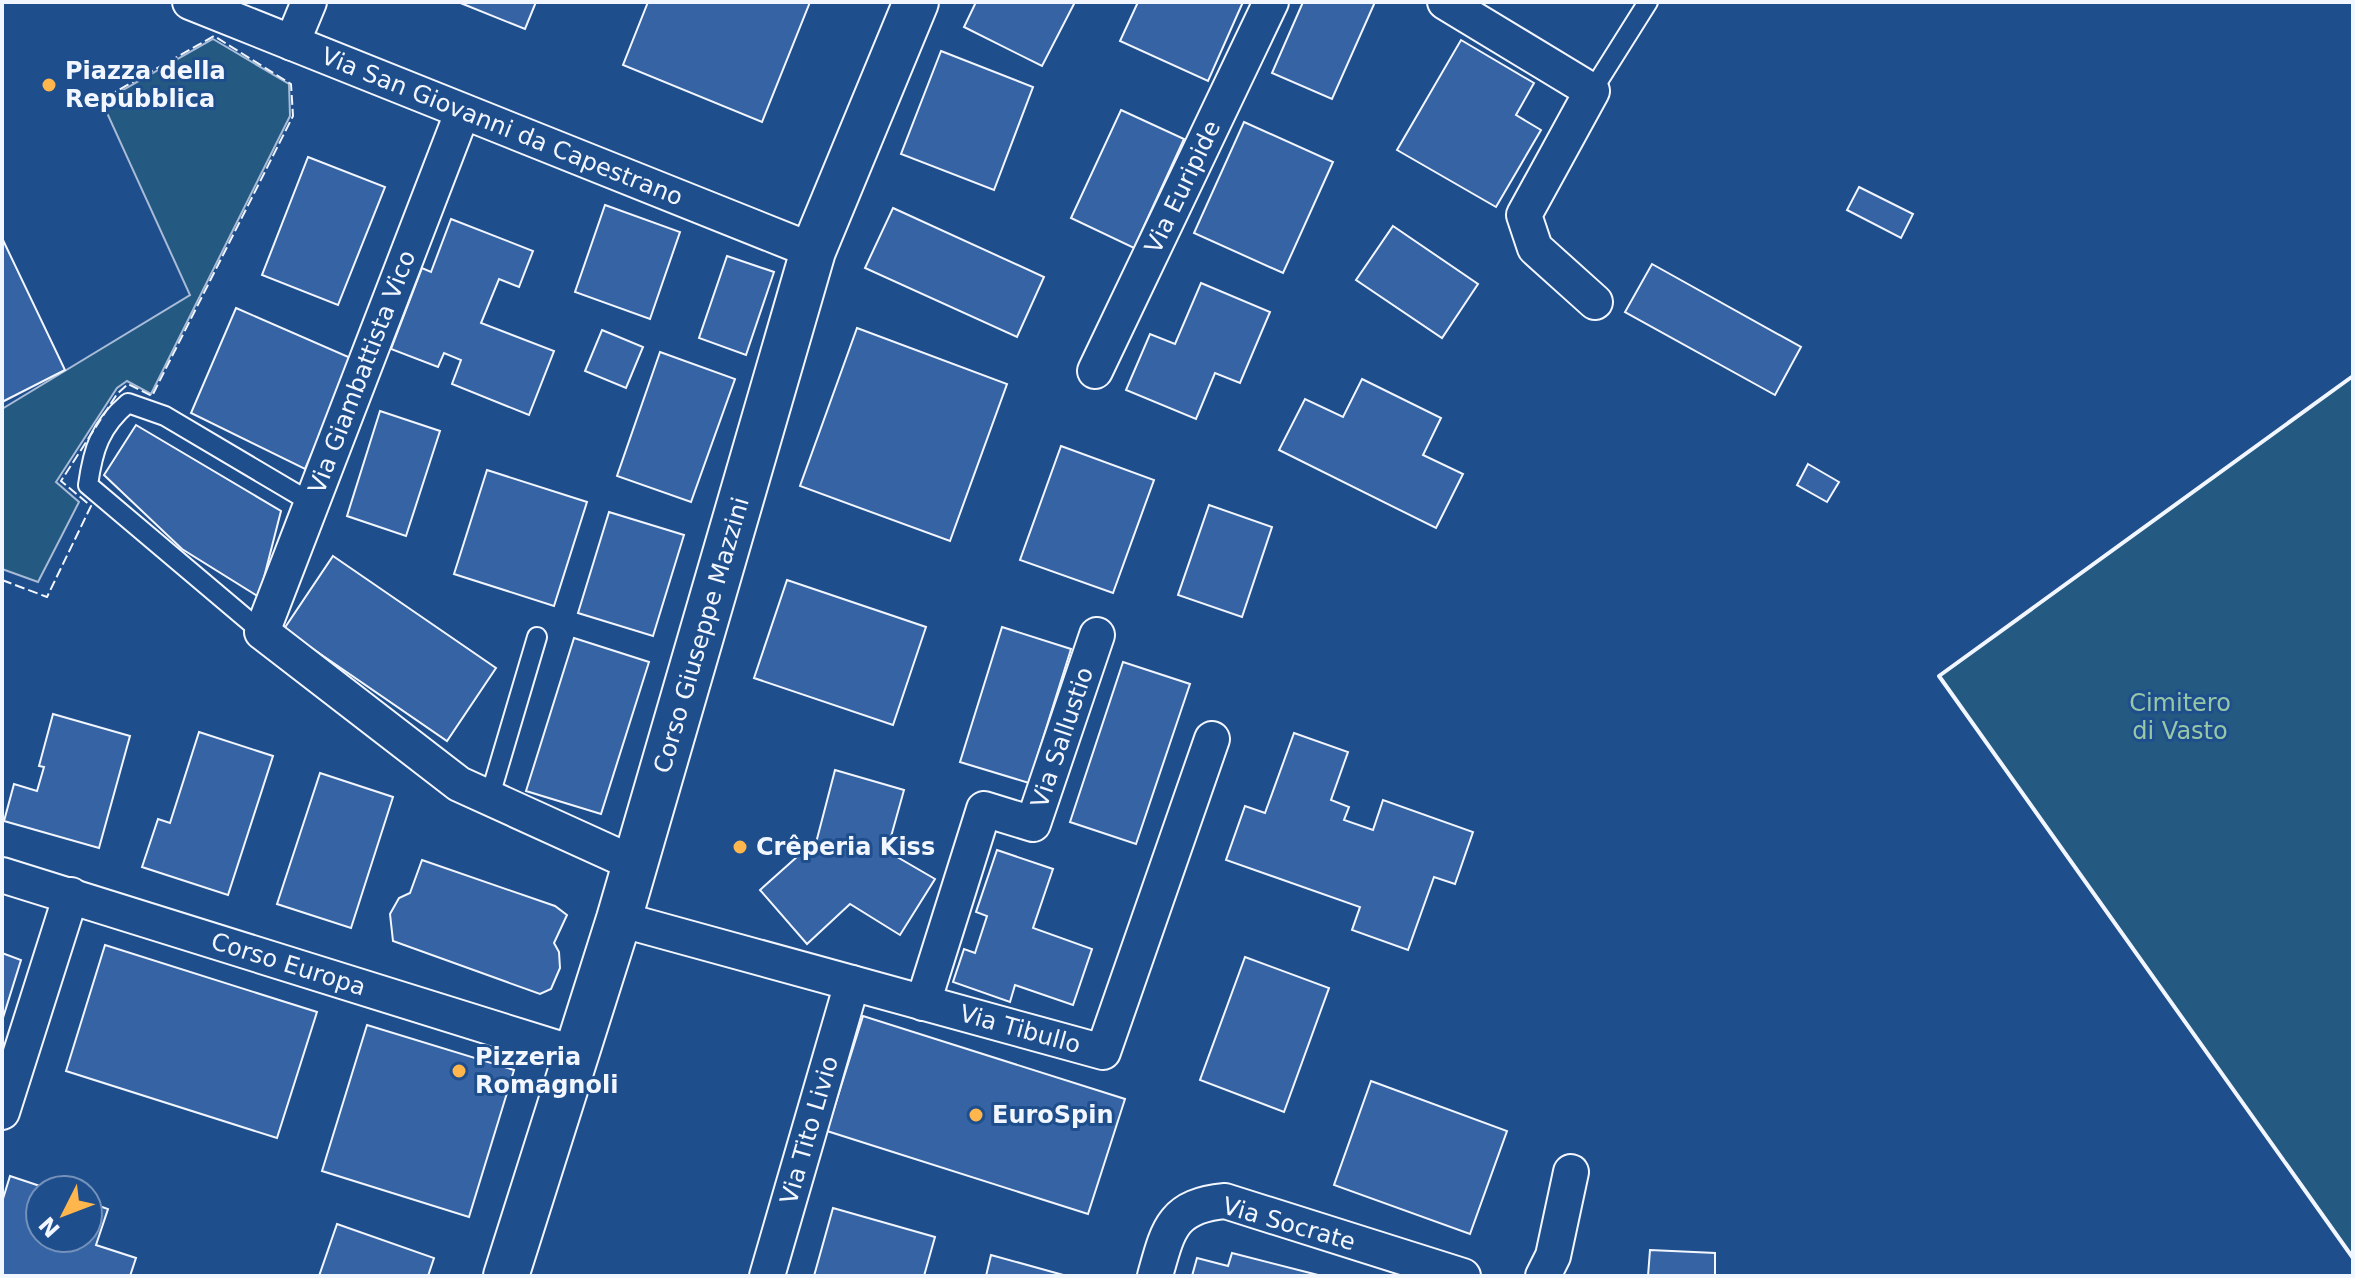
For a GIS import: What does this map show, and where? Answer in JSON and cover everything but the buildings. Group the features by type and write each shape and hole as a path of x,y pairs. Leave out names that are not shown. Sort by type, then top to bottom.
{"main road":[{"name":"Corso Giuseppe Mazzini","path":"506,1276 619,919 813,251 916,2"}],"street":[{"name":"Via San Giovanni da Capestrano","path":"190,2 813,251"},
{"path":"292,43 309,2"},
{"name":"Via Euripide","path":"1095,371 1271,2"},
{"path":"1445,2 1592,91 1524,215 1535,248 1595,302"},
{"name":"Via Giambattista Vico","path":"262,632 462,113"},
{"path":"262,632 459,784 635,864"},
{"name":"Via Sallustio","path":"923,1003 984,809 1033,824 1097,635"},
{"name":"Via Tibullo","path":"619,919 1103,1052 1212,739"},
{"name":"Corso Europa","path":"2,875 576,1054"},
{"path":"2,1112 71,895"},
{"name":"Via Tito Livio","path":"767,1276 852,983"},
{"path":"1543,1276 1553,1256 1571,1172"},
{"name":"Via Socrate","path":"1155,1276 1166,1236 1187,1209 1225,1201 1463,1276"}],"lane":[{"path":"1592,91 1648,2"},
{"path":"262,632 88,485 92,458 109,420 128,403 165,416 312,503"},
{"path":"489,799 537,637"}],"green space":[{"path":"213,39 289,84 290,116 151,394 127,381 117,388 56,482 79,502 38,582 2,569 2,409 190,295 102,102"},
{"name":"Cimitero di Vasto","path":"2353,376 2353,1258 1939,676"}],"fence":[{"path":"2,580 47,597 91,506 61,481 117,394 128,384 152,396 293,116 291,84 214,36 101,100"}],"wall":[{"path":"2353,376 1939,676 2353,1258"}],"place":[{"name":"Piazza della Repubblica","path":"49,85"},
{"name":"Crêperia Kiss","path":"740,847"},
{"name":"Pizzeria Romagnoli","path":"459,1071"},
{"name":"EuroSpin","path":"976,1115"}]}
